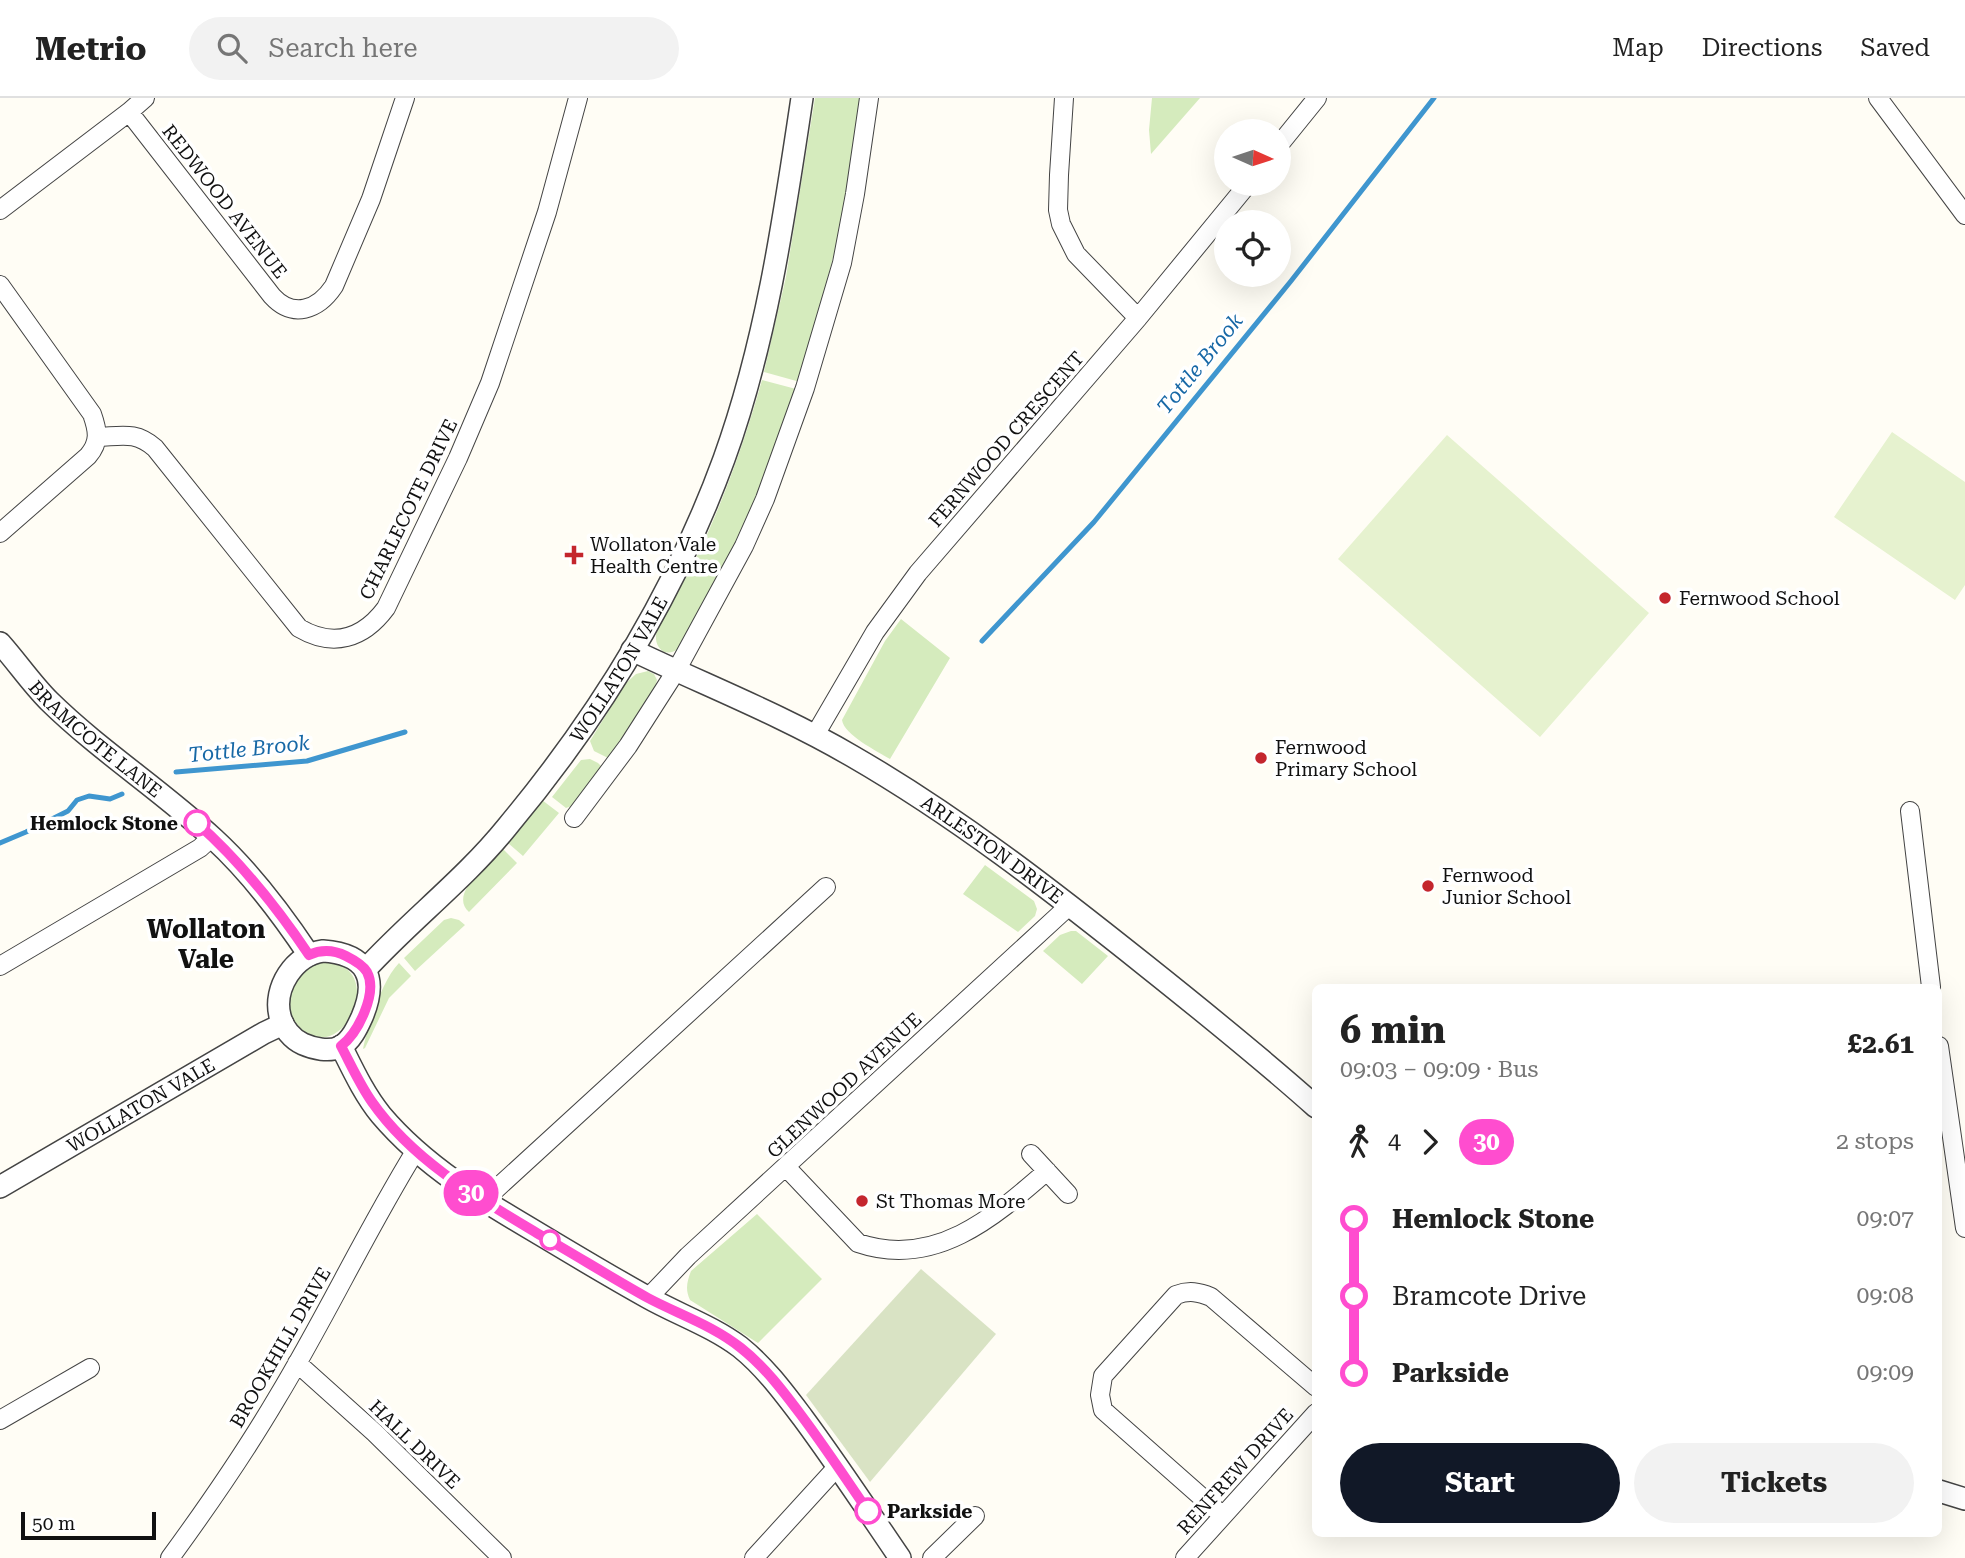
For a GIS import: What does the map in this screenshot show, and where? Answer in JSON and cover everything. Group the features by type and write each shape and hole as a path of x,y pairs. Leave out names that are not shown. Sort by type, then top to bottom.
{"street":[{"path":"0,210 145,98"},
{"name":"REDWOOD AVENUE","path":"130,112 272,296 280,304 291,308 308,309 328,296 334,286 371,199 405,98"},
{"name":"CHARLECOTE DRIVE","path":"98,437 137,436 155,448 299,628 321,638 335,639 344,638 368,627 386,608 474,423 490,383 547,212 578,98"},
{"name":"WOLLATON VALE","path":"366,970 507,828 586,724 663,594 699,521 724,459 751,373 783,220 802,98"},
{"path":"574,818 628,746 676,671 744,546 765,499 806,388 842,263 869,98"},
{"path":"1064,98 1058,209 1061,224 1076,254 1138,318"},
{"path":"1292,129 1317,98"},
{"path":"1878,98 1965,215"},
{"name":"FERNWOOD CRESCENT","path":"815,735 875,632 918,573 1138,318 1238,196"},
{"path":"0,285 92,414 98,437 88,456 0,533"},
{"name":"ARLESTON DRIVE","path":"632,650 815,735 880,772 935,808 1070,905 1210,1016 1312,1104"},
{"name":"BRAMCOTE LANE","path":"4,655 83,732 212,837 260,887 309,955"},
{"path":"1910,811 1931,984"},
{"path":"0,967 200,848 212,837"},
{"path":"483,1201 826,887"},
{"name":"GLENWOOD AVENUE","path":"648,1298 688,1256 1070,905"},
{"path":"333,951 356,961 366,970 370,981 365,1011 354,1033 341,1046 328,1050 310,1047 295,1040 283,1024 279,1010 283,986 292,968 309,955 333,951"},
{"name":"WOLLATON VALE","path":"0,1186 283,1024"},
{"path":"341,1046 371,1101 388,1122 416,1150 452,1179 483,1201 648,1298 716,1332 750,1356 779,1387 838,1466 900,1558"},
{"path":"1942,1067 1965,1228"},
{"name":"BROOKHILL DRIVE","path":"170,1558 220,1489 297,1363 416,1150"},
{"path":"1031,1154 1068,1194"},
{"path":"786,1167 858,1243 874,1249 890,1250 923,1249 950,1241 1012,1202 1047,1171"},
{"path":"1223,1516 1103,1410 1100,1395 1103,1377 1176,1295 1193,1292 1211,1297 1312,1384"},
{"name":"HALL DRIVE","path":"297,1363 375,1433 502,1558"},
{"path":"3,1412 90,1368"},
{"name":"RENFREW DRIVE","path":"1185,1558 1312,1417"},
{"path":"754,1558 838,1466"},
{"path":"1942,1492 1965,1499"},
{"path":"932,1558 975,1516"}],"green space":[{"path":"815,98 861,98 839,235 800,382 764,372 786,277"},
{"path":"1152,98 1200,98 1151,154 1149,130"},
{"path":"762,380 796,389 771,461 743,530 685,640 676,650 664,652 656,642 657,628 710,528 735,465"},
{"path":"1892,432 1965,482 1965,585 1955,600 1834,517"},
{"path":"1447,435 1649,613 1540,737 1338,559"},
{"path":"901,619 950,658 890,759 855,737 842,720 885,641"},
{"path":"648,671 654,674 657,680 654,691 608,758 594,751 590,741 625,684 636,674"},
{"path":"590,759 602,767 572,806 566,808 552,797 581,760"},
{"path":"542,800 559,813 523,856 507,842"},
{"path":"503,849 517,863 469,912 463,897 467,888"},
{"path":"985,865 1034,901 1037,909 1035,916 1018,932 963,894"},
{"path":"451,918 465,925 415,971 404,958 444,920"},
{"path":"1076,931 1108,956 1082,984 1043,951 1060,935"},
{"path":"322,962 342,966 354,978 357,993 354,1010 345,1025 332,1035 317,1037 300,1029 295,1023 291,1016 290,1000 294,985 303,972"},
{"path":"399,963 411,976 389,998 363,1049 381,991"},
{"path":"757,1214 822,1279 758,1343 690,1300 687,1289 691,1271"},
{"path":"921,1269 996,1334 870,1482 806,1395"}],"waterway":[{"name":"Tottle Brook","path":"982,641 1094,522 1291,281 1434,98"},
{"name":"Tottle Brook","path":"176,772 307,761 405,732"},
{"name":"Tottle Brook","path":"0,843 68,811 77,800 89,796 110,799 122,794"}],"bus line":[{"name":"30","path":"197,823 260,887 309,955 323,951 341,953 366,970 370,981 365,1011 354,1033 341,1046 371,1101 408,1144 483,1201 648,1298 716,1332 739,1347 760,1365 779,1387 824,1446 868,1511"}],"place":[{"name":"Wollaton Vale Health Centre","path":"574,555"},
{"name":"Fernwood School","path":"1665,598"},
{"name":"Fernwood Primary School","path":"1261,758"},
{"name":"Hemlock Stone","path":"197,823"},
{"name":"Fernwood Junior School","path":"1428,886"},
{"name":"St Thomas More","path":"862,1201"},
{"name":"Parkside","path":"868,1511"}],"district":[{"name":"Wollaton Vale","path":"206,944"}]}
